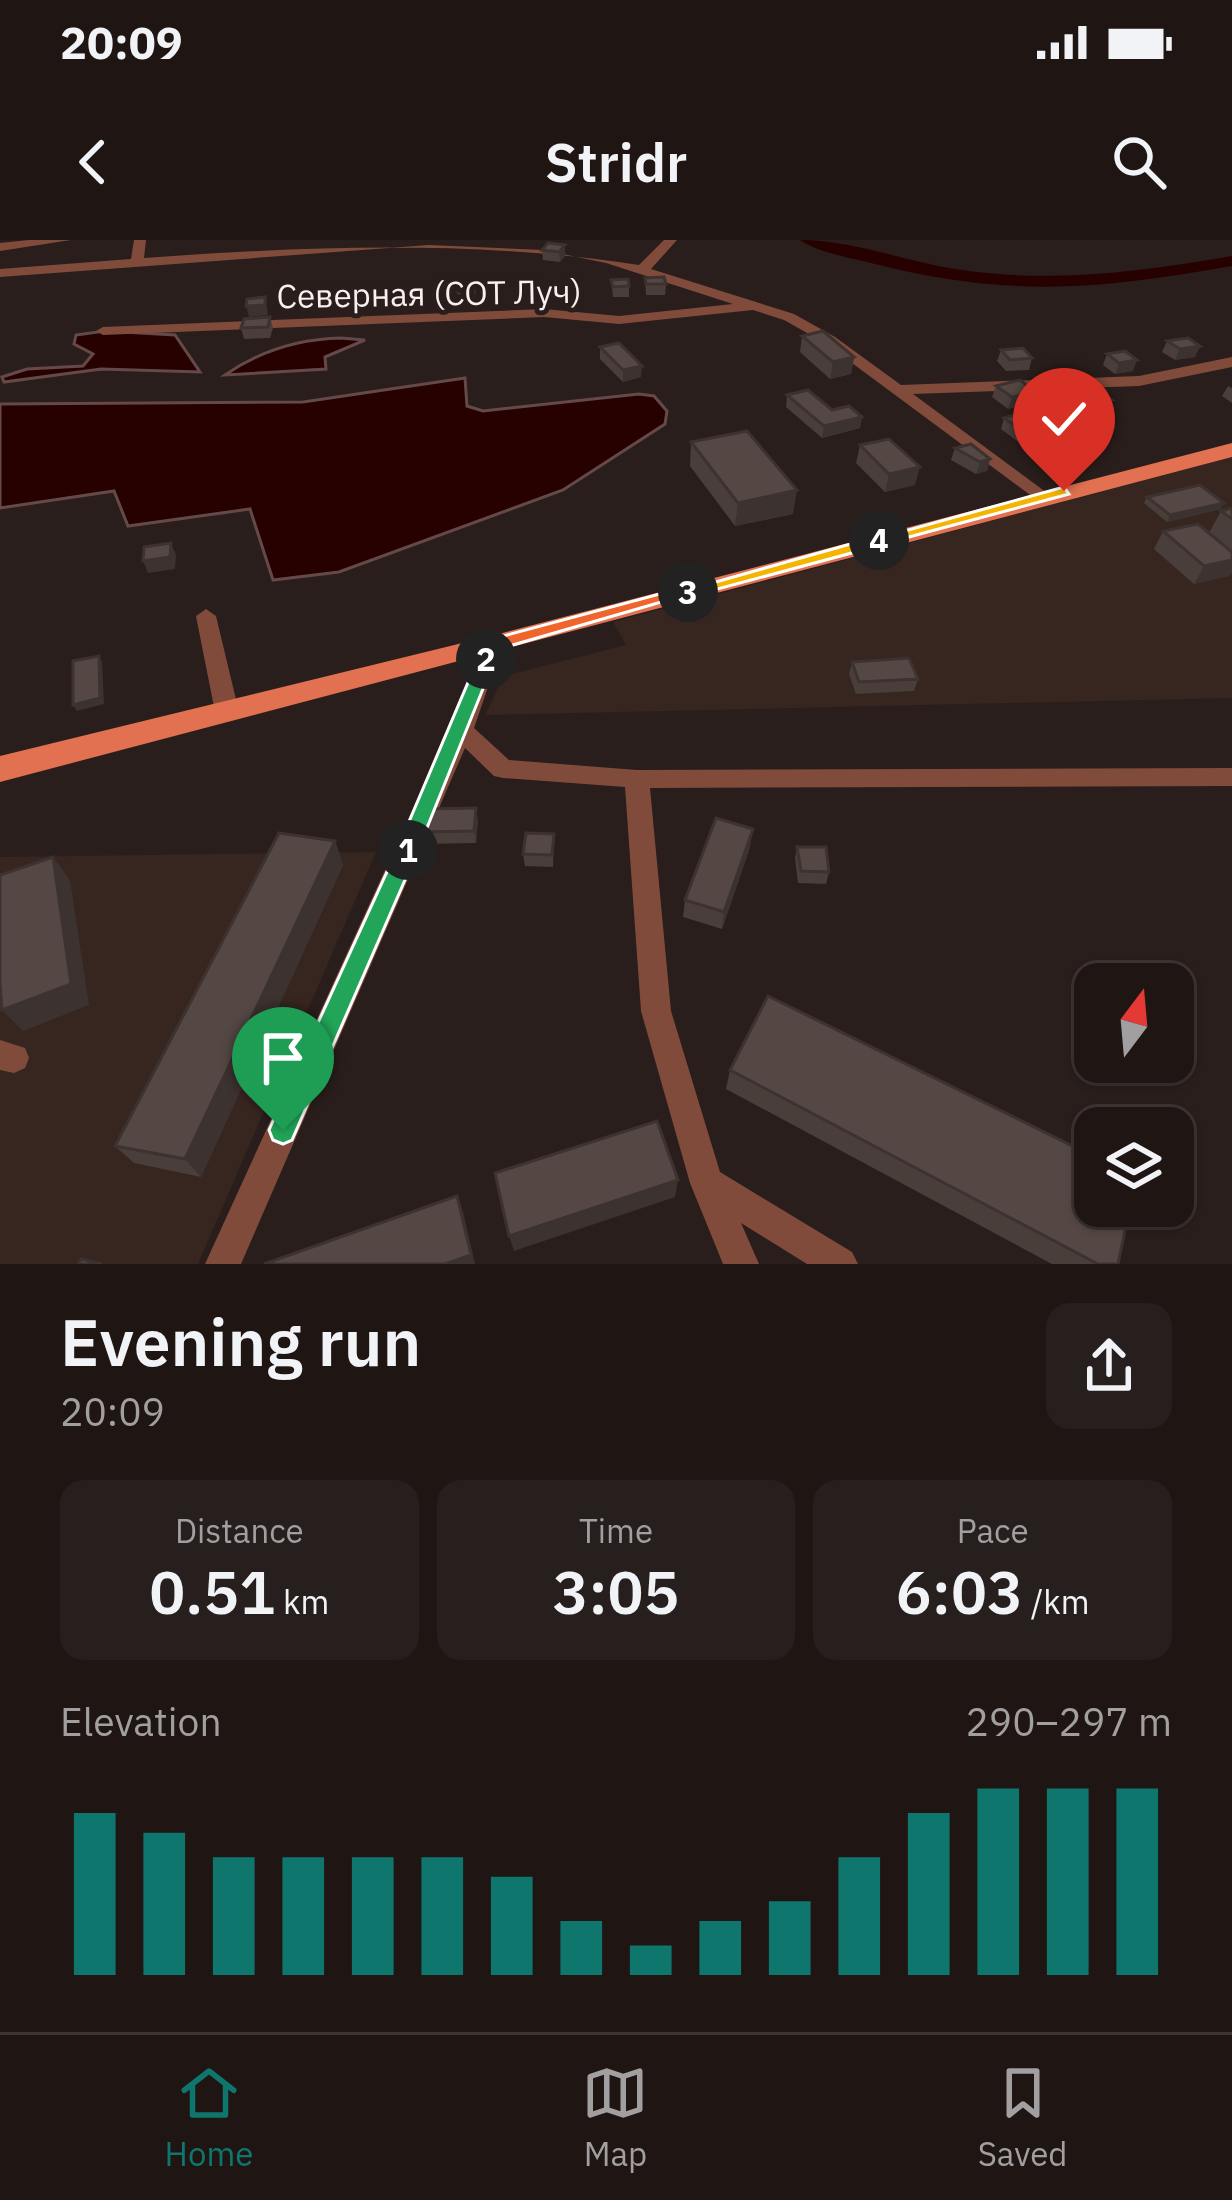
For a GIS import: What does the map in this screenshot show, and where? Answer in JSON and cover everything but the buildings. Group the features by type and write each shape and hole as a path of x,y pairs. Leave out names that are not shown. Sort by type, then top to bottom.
{"main road":[{"path":"0,769 491,646 1232,450"}],"street":[{"path":"0,247 64,240"},
{"path":"137,265 140,240"},
{"path":"643,269 671,240"},
{"path":"0,273 429,242 543,246 643,269 663,281 757,305 830,340 1041,497"},
{"name":"Северная (СОТ Луч)","path":"103,331 544,313 619,320 757,305"},
{"path":"898,390 1139,381 1232,362"},
{"path":"206,616 227,712"},
{"path":"224,1264 461,730 491,646"},
{"path":"461,730 503,770 637,779 1232,778"},
{"path":"637,779 656,1011 707,1183 741,1264"},
{"path":"707,1183 839,1264"}],"shaded area":[{"path":"105,331 175,335 200,372 101,369 4,382 2,377 27,369 83,366 93,354 74,344 76,335"},
{"path":"341,338 365,340 325,357 326,369 225,375 280,348"},
{"path":"465,378 467,406 483,411 639,394 654,396 667,411 665,424 563,490 339,572 273,580 250,509 128,526 114,491 0,508 0,404 303,402"},
{"path":"1232,457 1232,698 485,715 504,676 626,645 613,622"},
{"path":"376,852 198,1264 0,1264 0,857"}],"waterway":[{"path":"809,240 916,268 1030,283 1103,282 1232,261"}],"route":[{"path":"283,1130 461,730 491,646 1064,491"}]}
